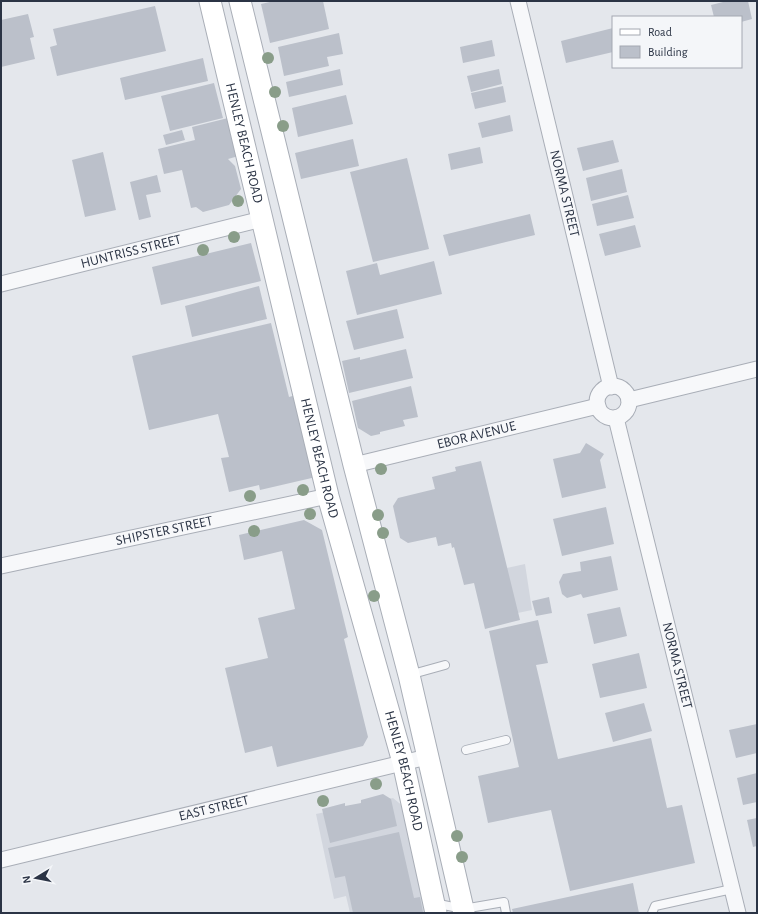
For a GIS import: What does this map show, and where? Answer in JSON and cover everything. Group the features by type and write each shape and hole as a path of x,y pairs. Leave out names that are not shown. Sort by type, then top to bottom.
{"main road":[{"name":"HENLEY BEACH ROAD","path":"210,1 328,496 403,762 435,908"},
{"name":"HENLEY BEACH ROAD","path":"240,1 354,466 409,675 463,911"}],"street":[{"name":"NORMA STREET","path":"518,1 611,387"},
{"name":"HUNTRISS STREET","path":"1,284 262,219"},
{"path":"629,400 757,368"},
{"path":"611,387 623,390 629,400 626,412 616,418 604,415 598,406 600,394 611,387"},
{"name":"EBOR AVENUE","path":"354,466 598,406"},
{"name":"NORMA STREET","path":"616,418 738,913"},
{"name":"SHIPSTER STREET","path":"1,566 328,496"},
{"name":"EAST STREET","path":"1,860 427,757"}],"lane":[{"path":"409,675 445,665"},
{"path":"466,750 506,740"},
{"path":"652,913 655,906 732,889"},
{"path":"435,908 463,911 504,902 506,913"}],"shaded area":[{"path":"525,564 532,610 499,617 489,572"},
{"path":"393,798 404,807 426,913 350,913 346,896 334,899 316,814"}],"building":[{"path":"274,1 323,1 329,29 270,43 261,4"},
{"path":"727,1 748,1 752,19 742,22 742,16 714,16 711,5"},
{"path":"155,6 166,51 57,76 50,47 57,45 53,29"},
{"path":"28,14 34,37 30,38 35,59 1,67 1,20"},
{"path":"612,28 612,52 566,63 561,41"},
{"path":"339,33 343,54 327,57 329,66 284,76 278,47"},
{"path":"492,40 495,56 463,63 460,47"},
{"path":"203,58 208,81 125,100 120,78"},
{"path":"340,69 343,85 289,97 286,82"},
{"path":"499,69 502,84 471,92 467,76"},
{"path":"214,83 223,118 170,131 161,96"},
{"path":"503,86 506,102 475,109 471,93"},
{"path":"346,95 353,124 298,137 292,108"},
{"path":"510,115 513,131 482,138 478,123"},
{"path":"232,117 242,155 228,159 235,166 241,189 229,205 203,212 196,207 191,208 182,170 164,174 158,149 195,140 192,127"},
{"path":"182,130 185,140 166,145 163,135"},
{"path":"353,139 359,166 301,179 295,153"},
{"path":"613,140 619,162 583,171 577,148"},
{"path":"480,147 483,163 451,170 448,154"},
{"path":"103,152 116,210 85,217 72,160"},
{"path":"407,158 429,249 373,262 350,172"},
{"path":"622,169 627,192 591,201 586,178"},
{"path":"157,175 161,192 146,195 151,217 139,220 130,182"},
{"path":"628,195 634,218 597,226 592,204"},
{"path":"530,214 535,235 449,256 443,235"},
{"path":"635,225 641,247 605,256 599,234"},
{"path":"251,243 261,281 161,305 152,267"},
{"path":"434,261 442,294 357,315 346,271 377,263 380,275"},
{"path":"259,286 267,319 192,337 185,306"},
{"path":"397,309 404,338 354,350 346,321"},
{"path":"271,323 289,397 296,395 316,477 260,490 259,485 229,492 221,458 229,457 218,414 149,430 132,356"},
{"path":"406,349 413,378 349,393 342,361 360,357 360,360"},
{"path":"411,386 418,417 403,420 405,426 380,432 380,434 371,436 358,428 352,401"},
{"path":"586,443 604,454 600,460 606,488 562,498 553,459 580,453"},
{"path":"481,461 520,620 485,629 474,583 464,585 454,547 452,548 451,543 438,546 436,537 408,543 400,538 393,506 398,498 435,489 432,477 456,471 455,467"},
{"path":"606,507 614,544 562,556 553,519"},
{"path":"304,520 322,530 348,637 344,639 368,737 363,746 277,767 272,746 245,753 225,668 268,658 258,618 295,609 282,551 244,560 239,535"},
{"path":"611,556 618,590 583,598 581,594 567,598 562,594 559,582 563,574 581,571 580,562"},
{"path":"549,597 552,613 536,616 532,601"},
{"path":"620,607 627,636 594,644 587,614"},
{"path":"538,620 548,663 536,665 558,759 651,738 667,808 682,805 695,863 570,891 551,810 488,823 478,776 519,767 489,631"},
{"path":"639,653 647,688 600,698 592,664"},
{"path":"644,703 652,731 613,742 605,713"},
{"path":"757,724 757,753 736,758 729,730"},
{"path":"757,773 757,802 743,805 737,778"},
{"path":"383,794 391,799 397,826 330,843 322,809 345,803 345,806 361,803 361,800"},
{"path":"757,818 757,846 753,847 747,820"},
{"path":"399,832 414,898 420,897 423,912 353,913 345,876 335,878 328,848"},
{"path":"633,883 639,913 513,913 512,909"}]}
